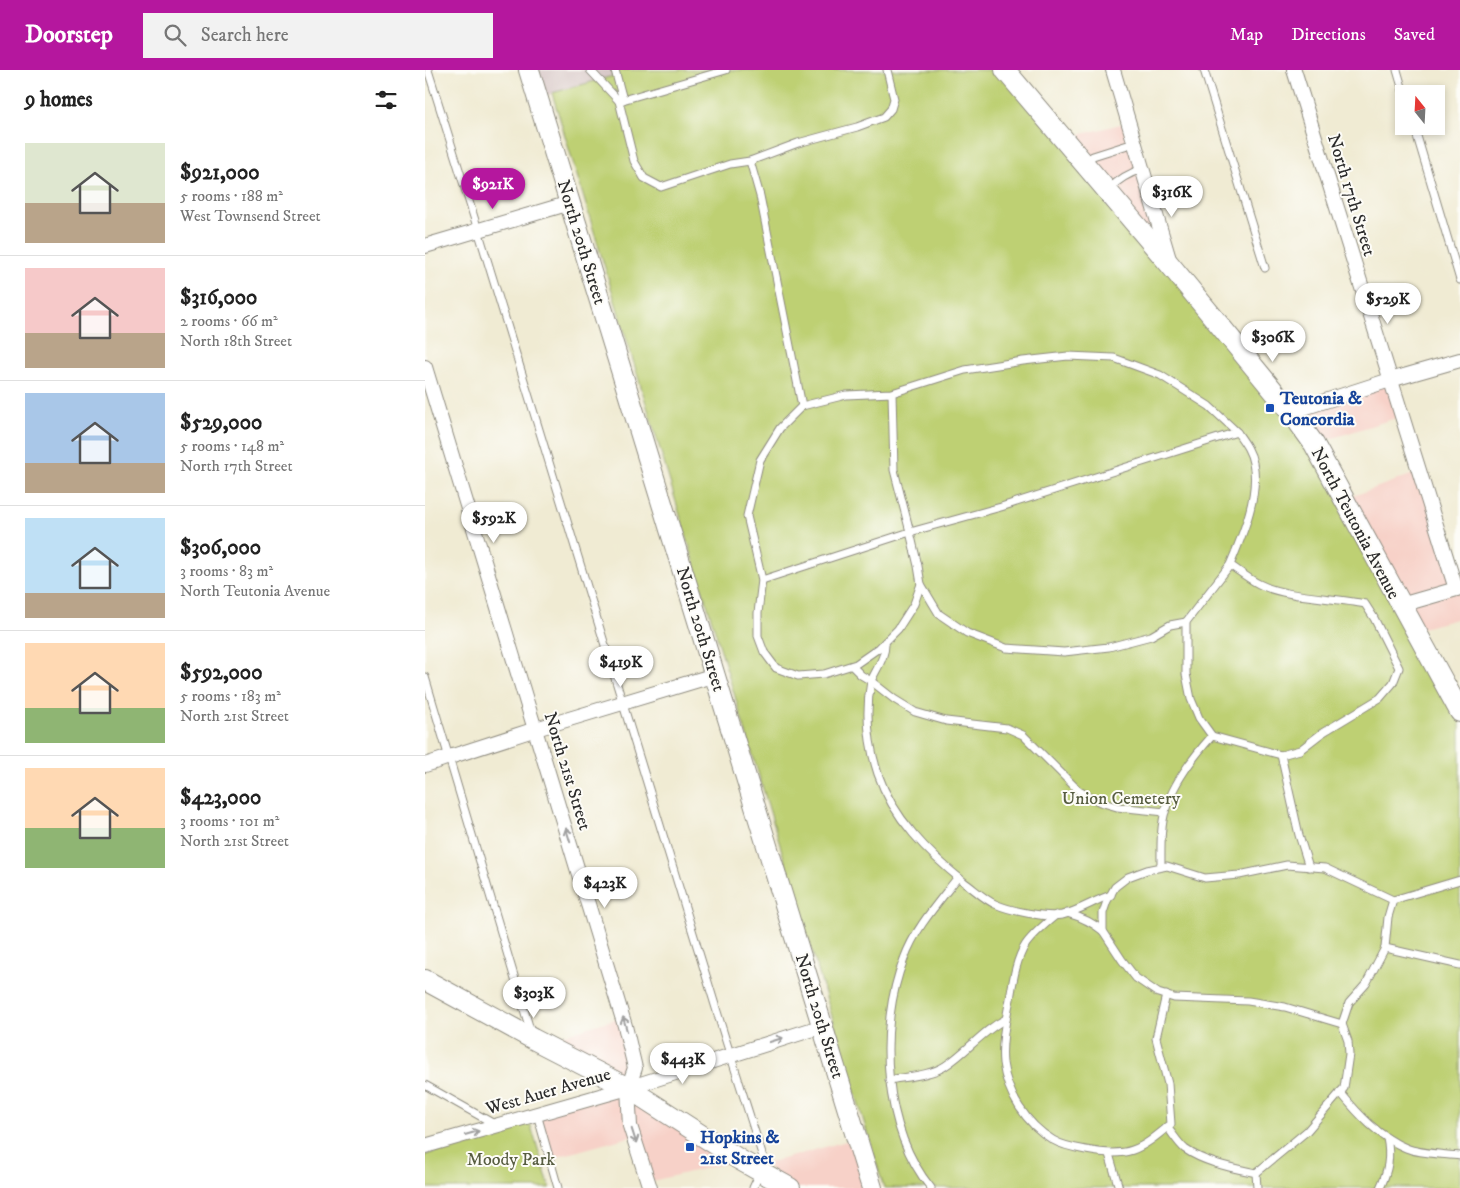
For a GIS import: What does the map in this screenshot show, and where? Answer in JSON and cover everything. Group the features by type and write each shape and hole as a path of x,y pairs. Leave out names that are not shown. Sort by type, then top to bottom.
{"main road":[{"name":"North 20th Street","path":"529,70 872,1188"},
{"name":"North Teutonia Avenue","path":"1005,70 1171,266 1291,412 1314,444 1460,712"},
{"path":"425,980 628,1088 761,1179 790,1188"}],"street":[{"path":"1113,70 1171,266"},
{"name":"North 17th Street","path":"1294,70 1390,380 1458,588"},
{"path":"425,246 570,203"},
{"path":"1291,412 1460,360"},
{"name":"North 21st Street","path":"425,367 536,729 633,1056 635,1068 628,1088 631,1126 650,1188"},
{"path":"1401,605 1458,588"},
{"path":"425,765 621,702 715,675"},
{"name":"West Auer Avenue","path":"425,1146 628,1088 823,1026"}],"lane":[{"path":"428,70 730,1054 761,1179"},
{"path":"590,70 621,101"},
{"path":"615,70 634,161 644,178 661,187 730,164 750,161 798,143 857,127 884,117 891,109 894,99 887,70"},
{"path":"621,101 726,70"},
{"path":"1204,70 1265,268"},
{"path":"1397,70 1401,85"},
{"path":"1417,135 1460,280"},
{"path":"1085,163 1093,156 1134,143"},
{"path":"750,161 759,196 802,406"},
{"path":"1108,190 1130,173 1143,174"},
{"path":"921,584 914,604 898,628 885,642 852,666 824,674 798,676 776,668 764,652 758,636 758,613 762,580 747,516 751,491 760,460 780,428 802,406 846,395 892,393 965,370 1068,356 1114,358 1160,374 1209,406 1237,432 1248,447 1254,464 1254,485 1251,507 1241,539 1230,565 1186,622 1186,674 1191,699 1199,718 1212,736 1281,755 1299,750 1322,733 1380,698 1393,684 1399,668 1375,618 1365,604 1281,591 1259,584 1230,565"},
{"path":"892,393 894,470 919,566 921,584 939,614 967,633 1006,648 1064,652 1109,647 1151,636 1170,625 1186,622"},
{"path":"762,580 909,532 1001,507 1237,432"},
{"path":"885,642 886,649 871,681 867,702 869,738 878,775 895,809 907,827 947,868 995,904 1041,915 1056,915 1067,913 1111,894"},
{"path":"852,666 893,699 915,712 946,721 1007,728 1023,735 1079,791 1100,802 1117,807 1165,812"},
{"path":"425,677 533,1039"},
{"path":"1161,867 1162,830 1165,812 1178,783 1197,752 1212,736"},
{"path":"1281,755 1290,799 1309,867"},
{"path":"1103,931 1103,913 1115,886 1128,877 1147,870 1167,866 1205,878 1239,875 1287,865 1325,868 1393,900 1460,880"},
{"path":"931,1188 916,1165 897,1118 889,1080 887,1044 896,984 904,958 919,928 958,876"},
{"path":"1256,1173 1307,1131 1344,1088 1349,1054 1348,1041 1342,1024 1349,1003 1366,984 1385,948 1388,917 1393,900"},
{"path":"1067,913 1094,923 1103,931 1121,960 1136,978 1158,993 1166,996 1198,1000 1248,1001 1275,1005 1342,1024"},
{"path":"1056,915 1040,928 1025,945 1017,964 1006,1019 1003,1062 1007,1084 1021,1110 1039,1130 1054,1141 1071,1148 1109,1154 1135,1150 1171,1124 1168,1084 1156,1038 1166,996"},
{"path":"1385,948 1460,965"},
{"path":"889,1080 943,1068 995,1024 1006,1019"},
{"path":"425,1084 496,1126"},
{"path":"1340,1092 1357,1113 1387,1138 1407,1149 1460,1156"},
{"path":"537,1114 558,1188"},
{"path":"1167,1127 1184,1148 1203,1158 1227,1167 1256,1173"},
{"path":"1380,1188 1389,1164 1390,1151 1387,1138"},
{"path":"1109,1154 1119,1188"},
{"path":"1256,1173 1257,1188"}],"shaded area":[{"path":"529,70 612,70 614,76 537,98"},
{"path":"1128,122 1171,266 1064,139"},
{"path":"1390,380 1402,416 1314,444 1291,412"},
{"path":"1419,472 1460,588 1460,618 1415,630 1345,499"},
{"path":"622,1017 633,1056 628,1088 740,1160 648,1182 633,1136 549,1159 537,1114 627,1088 539,1042"},
{"path":"857,1138 872,1188 790,1188 765,1164"}],"green space":[{"name":"Union Cemetery","path":"612,70 1005,70 1291,412 1460,712 1460,1188 884,1188 552,93 613,76"},
{"name":"Moody Park","path":"530,1123 550,1188 425,1188 425,1155"}],"place":[{"name":"Teutonia & Concordia","path":"1270,408"},
{"name":"Hopkins & 21st Street","path":"690,1147"}]}
